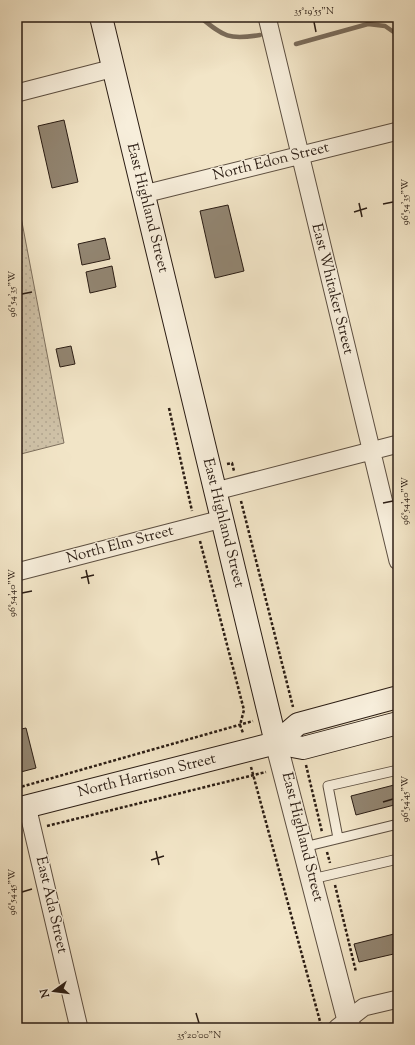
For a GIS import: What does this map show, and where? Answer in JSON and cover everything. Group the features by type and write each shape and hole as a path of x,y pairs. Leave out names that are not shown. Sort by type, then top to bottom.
{"main road":[{"name":"East Highland Street","path":"101,17 276,743"},
{"name":"North Harrison Street","path":"276,743 298,724 398,697"},
{"name":"North Harrison Street","path":"22,807 276,743 302,748 398,723"}],"street":[{"name":"East Whitaker Street","path":"267,17 398,561"},
{"path":"17,92 114,68"},
{"name":"North Edon Street","path":"144,194 398,131"},
{"path":"216,491 398,444"},
{"name":"North Elm Street","path":"17,572 222,519"},
{"name":"East Highland Street","path":"276,743 284,767 312,879 345,1025"},
{"name":"East Ada Street","path":"22,807 34,829 79,1028"},
{"path":"345,1025 364,1007 398,999"}],"lane":[{"path":"338,838 328,786 398,770"},
{"path":"304,847 398,824"},
{"path":"312,879 398,858"}],"path":[{"name":"East Highland Street","path":"169,408 195,525 244,710 240,725 322,1028"},
{"path":"17,788 294,710"},
{"path":"34,829 284,767"}],"shaded area":[{"path":"17,196 64,443 17,455"}],"building":[{"path":"64,120 78,182 52,188 38,126"},
{"path":"228,205 244,271 215,278 200,211"},
{"path":"105,238 110,259 82,265 78,244"},
{"path":"112,266 116,287 90,293 86,272"},
{"path":"71,346 75,364 60,367 56,349"},
{"path":"26,728 36,768 17,773 17,730"},
{"path":"398,784 398,804 356,815 351,796"},
{"path":"394,934 398,953 359,962 354,944"}],"waterway":[{"path":"200,17 215,29 227,35 234,37 260,35"},
{"path":"296,44 368,24 385,26 398,35"}]}
